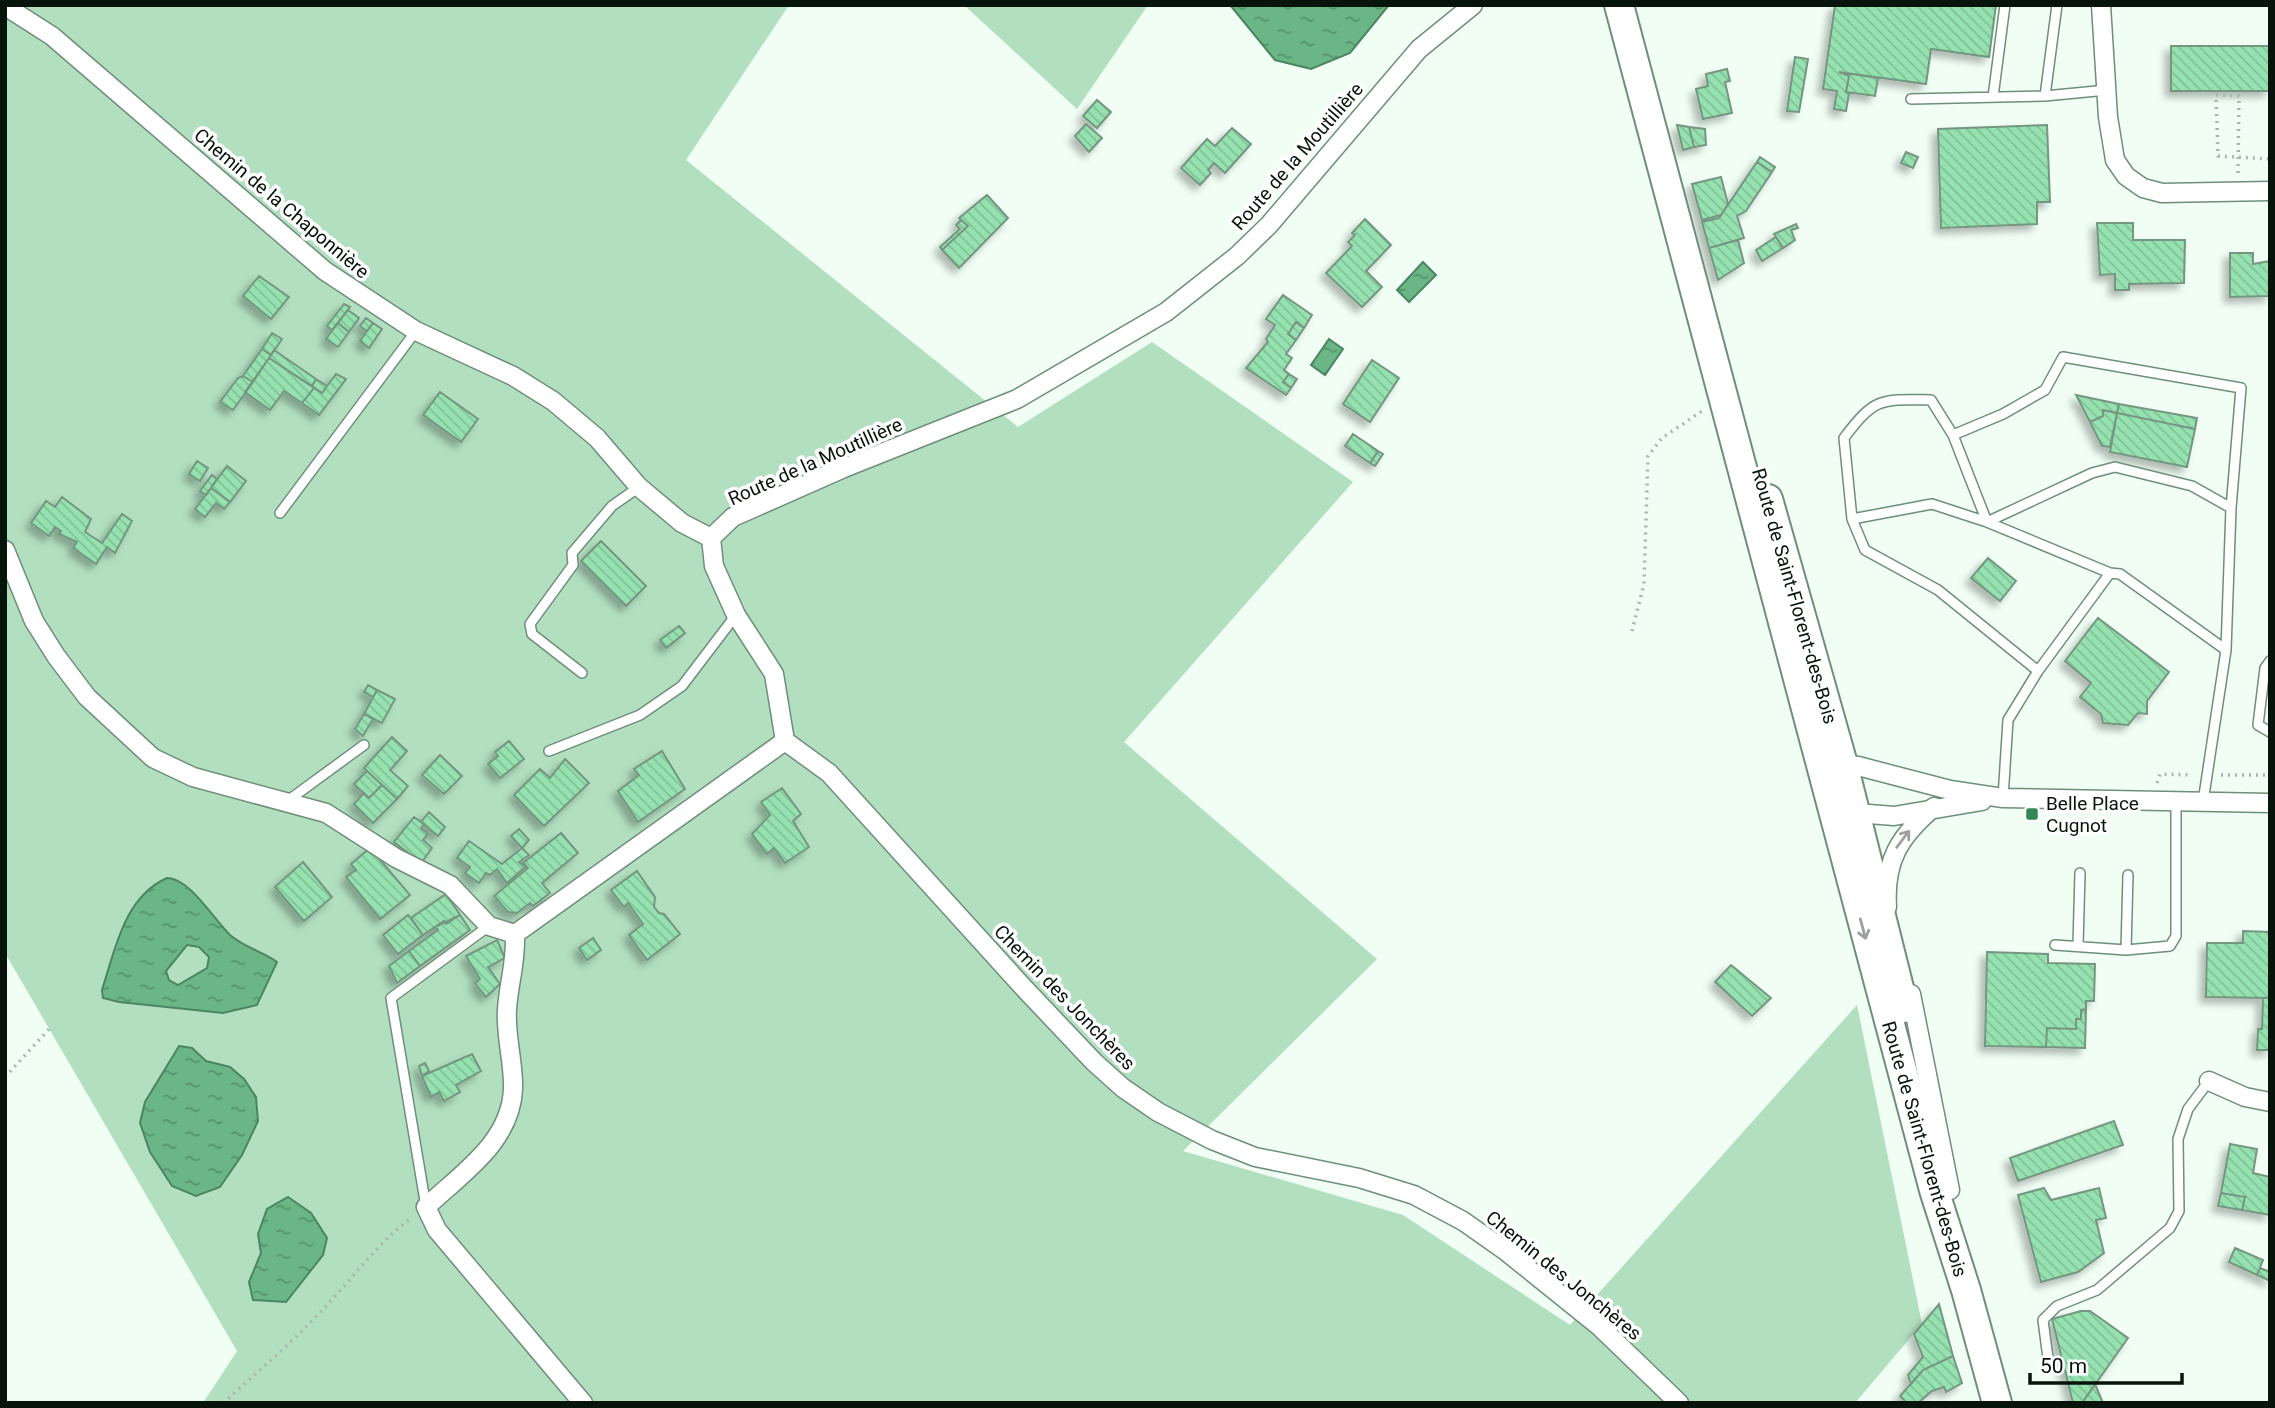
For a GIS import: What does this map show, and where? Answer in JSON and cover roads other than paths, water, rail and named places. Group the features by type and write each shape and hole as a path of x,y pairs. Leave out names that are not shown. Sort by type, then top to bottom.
{"main road":[{"name":"Route de Saint-Florent-des-Bois","path":"1619,5 1934,1190 1966,1290"},
{"name":"Route de Saint-Florent-des-Bois","path":"1688,257 1740,408 1840,777 1856,813 1950,1190 1966,1290"},
{"path":"1966,1290 1997,1403"}],"street":[{"name":"Route de la Moutillière","path":"711,538 733,517 844,468 1017,399 1166,312 1237,256 1269,225 1419,49 1473,5"},
{"path":"2101,5 2106,90 2115,160 2126,176 2143,188 2162,193 2270,191"},
{"name":"Chemin de la Chaponnière","path":"5,6 52,36 326,271 416,331 513,376 553,401 597,438 639,486 682,523 711,538"},
{"path":"515,934 785,741 774,674 736,615 714,566 711,538"},
{"path":"5,551 34,621 56,656 87,697 153,758 193,777 326,813 396,858 450,885 489,926 515,934"},
{"path":"1770,580 1801,649 1840,777 1846,821 1846,863"},
{"name":"Chemin des Jonchères","path":"785,741 829,773 1032,996 1123,1088 1158,1112 1223,1145 1255,1157 1359,1178 1414,1195 1463,1222 1507,1252 1599,1326 1679,1403"},
{"path":"1840,777 2003,798 2270,803"},
{"path":"1856,813 1894,816 1934,807 2003,798"},
{"path":"1934,807 1897,845 1889,868 1886,905 1909,980 1950,1190"},
{"path":"515,934 516,961 507,1009 513,1089 509,1118 496,1140 426,1207 438,1230 583,1403"},
{"path":"2209,1081 2245,1097 2270,1102"}],"lane":[{"path":"1993,97 2005,5"},
{"path":"2045,96 2057,5"},
{"path":"1912,99 2045,96 2106,90"},
{"path":"280,513 416,331"},
{"path":"1953,435 2003,414 2046,390 2063,357 2241,388 2231,508 2226,650 2203,802"},
{"path":"1987,522 1953,435 1931,400 1891,399 1867,408 1844,438 1852,519 1865,550 1938,590 2038,671"},
{"path":"1987,522 2092,473 2115,467 2192,486 2231,508"},
{"path":"582,673 533,634 530,624 573,565 572,553 612,506 639,486"},
{"path":"1852,519 1933,504 1987,522 2110,573 2120,574 2226,650"},
{"path":"2003,798 2008,720 2038,671 2110,573"},
{"path":"549,751 640,715 682,686 736,615"},
{"path":"2270,662 2265,668 2258,725 2270,732"},
{"path":"286,802 364,746"},
{"path":"2055,944 2126,950 2158,950 2170,946 2176,936 2176,803"},
{"path":"2078,945 2080,873"},
{"path":"2126,950 2128,875"},
{"path":"426,1207 391,998 489,926"},
{"path":"2049,1366 2043,1320 2057,1306 2096,1290 2170,1228 2179,1211 2178,1139 2188,1109 2209,1081"}],"water":[{"path":"1230,5 1389,5 1350,53 1311,69 1275,60"},
{"path":"1423,262 1436,275 1409,302 1397,290"},
{"path":"1329,339 1343,349 1325,375 1311,365"},
{"path":"167,878 176,880 193,892 230,935 277,962 257,1005 223,1013 103,998 102,990 123,926 131,911 152,887","holes":["187,945 199,947 209,957 207,968 178,985 169,980 166,971"]},
{"path":"179,1046 192,1048 206,1061 230,1067 244,1079 256,1097 258,1121 242,1155 220,1187 196,1196 172,1186 150,1152 140,1123 145,1102"},
{"path":"288,1197 311,1213 327,1238 323,1255 286,1302 253,1300 249,1282 261,1253 258,1234 267,1209"}],"place":[{"name":"Belle Place Cugnot","path":"2032,814"}]}
